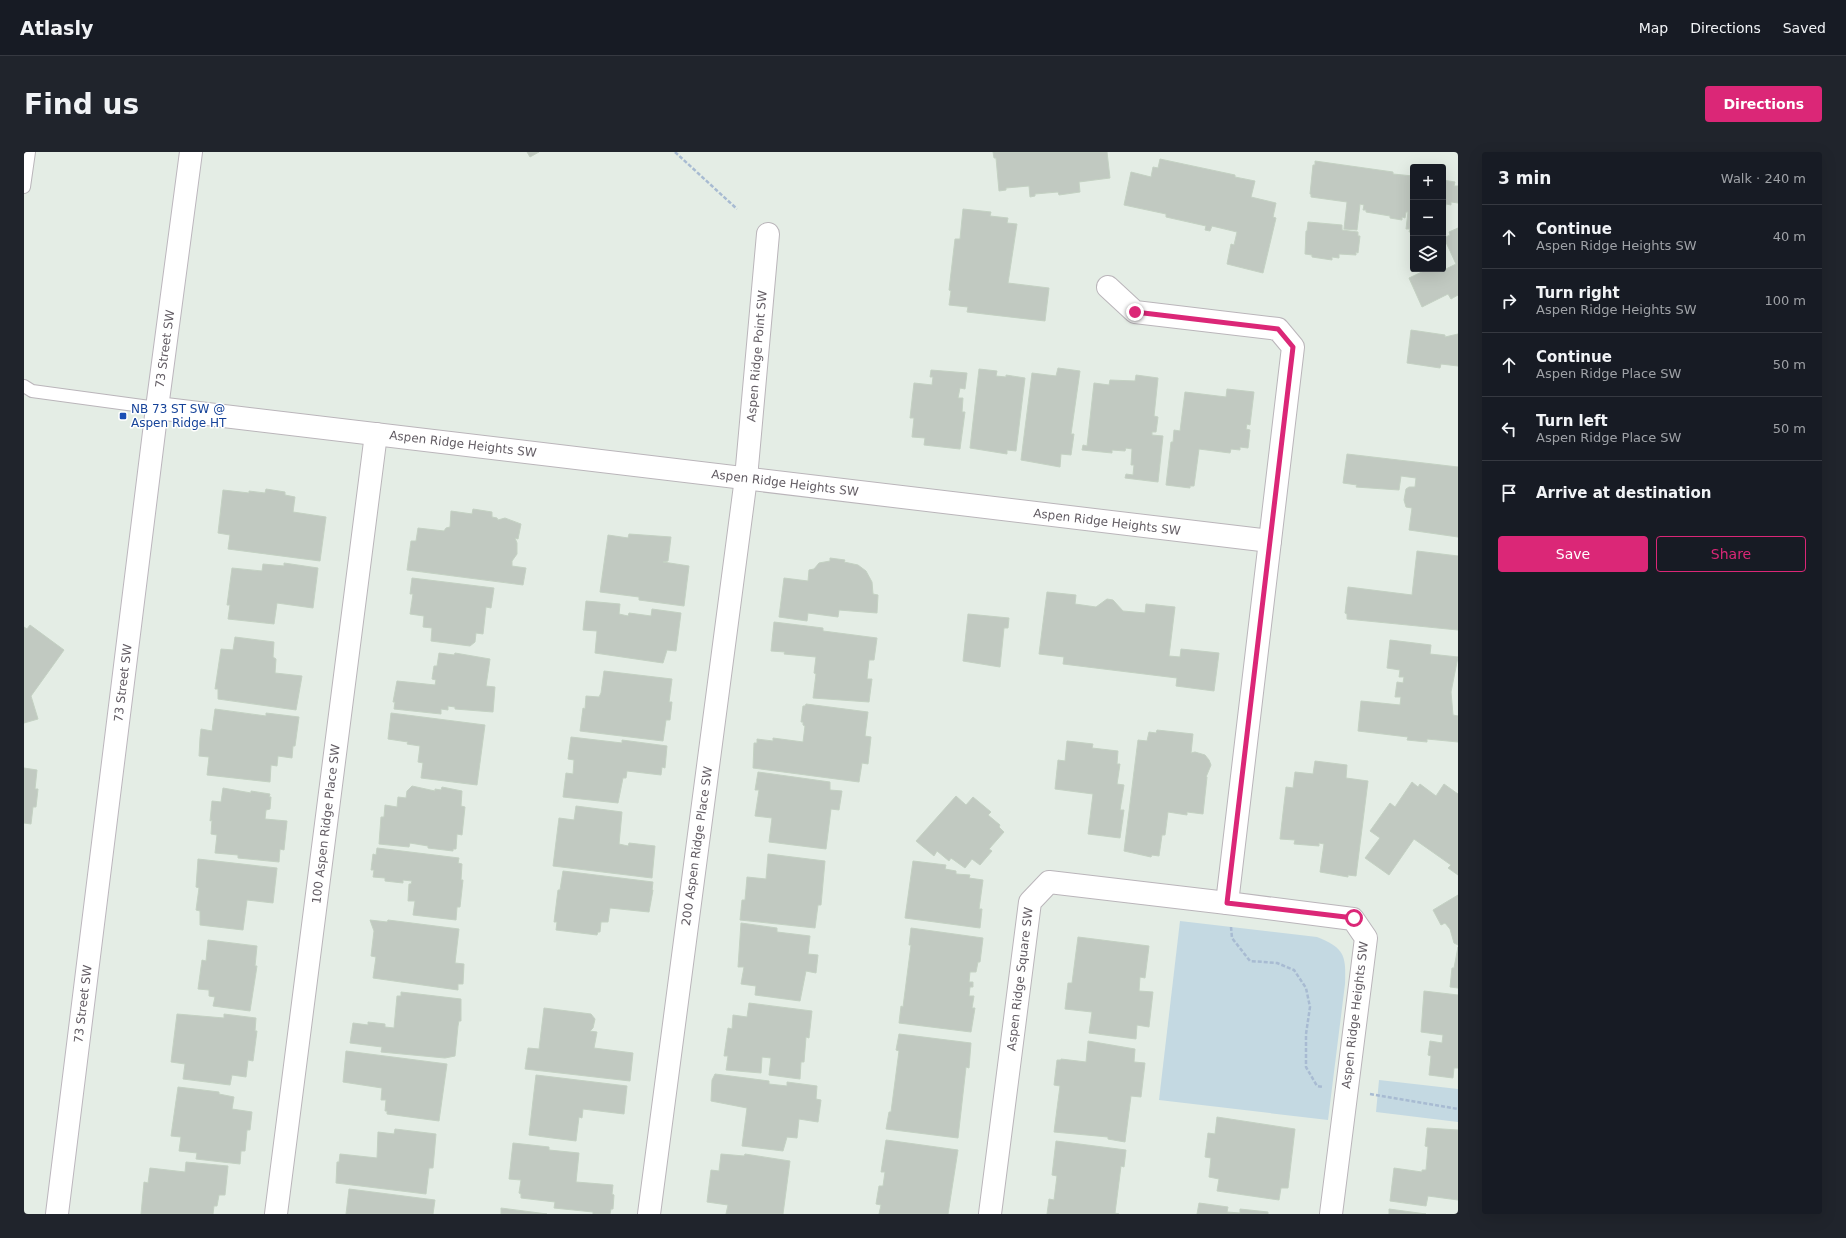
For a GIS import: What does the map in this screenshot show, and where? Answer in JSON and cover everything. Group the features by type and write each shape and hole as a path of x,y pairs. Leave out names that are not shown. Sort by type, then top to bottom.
{"street":[{"name":"73 Street SW","path":"57,1214 157,408 191,152"},
{"name":"Aspen Ridge Point SW","path":"746,478 768,234"},
{"path":"1108,287 1135,312 1278,329 1293,347 1227,903"},
{"name":"Aspen Ridge Heights SW","path":"157,408 1270,541"},
{"name":"100 Aspen Ridge Place SW","path":"276,1214 376,434"},
{"name":"200 Aspen Ridge Place SW","path":"649,1214 746,478"},
{"name":"Aspen Ridge Square SW","path":"990,1214 1030,902 1049,882 1227,903"},
{"name":"Aspen Ridge Heights SW","path":"1227,903 1354,918 1366,938 1331,1214"}],"lane":[{"path":"24,182 29,152"},
{"path":"24,386 32,391 157,408"}],"path":[{"path":"676,152 737,208"},
{"path":"1227,903 1232,938 1250,961 1277,963 1294,970 1306,988 1310,1007 1306,1034 1306,1067 1317,1086 1458,1109"}],"shaded area":[{"path":"1180,921 1317,937 1333,945 1342,954 1345,966 1345,984 1328,1120 1159,1100"},
{"path":"1379,1080 1458,1089 1458,1122 1376,1112"}],"building":[{"path":"527,152 539,152 530,157"},
{"path":"993,152 1107,152 1110,178 1079,182 1080,192 1059,195 1058,192 1035,194 1035,196 1030,197 1029,186 1006,188 1006,190 999,191 996,158 994,158"},
{"path":"1160,159 1235,175 1235,177 1255,181 1251,197 1276,203 1273,217 1276,218 1263,273 1227,264 1231,244 1234,245 1237,232 1212,226 1210,231 1205,230 1206,226 1166,217 1166,214 1124,205 1131,172 1151,177 1153,167 1158,168"},
{"path":"1315,161 1410,176 1410,229 1406,229 1408,212 1406,212 1405,218 1402,217 1402,220 1390,218 1390,216 1366,212 1366,210 1363,210 1364,205 1360,204 1357,230 1344,229 1347,202 1311,197 1313,165 1315,165"},
{"path":"1446,180 1455,182 1454,186 1458,186 1458,203 1451,202 1451,205 1446,204"},
{"path":"963,209 991,212 990,216 1008,218 1007,223 1017,224 1008,283 1049,288 1045,321 967,312 968,307 949,305 951,291 949,290 955,239 960,239"},
{"path":"1308,222 1342,225 1342,230 1358,232 1358,236 1360,236 1358,253 1356,252 1356,255 1339,254 1339,258 1332,257 1332,260 1312,257 1312,255 1305,254"},
{"path":"1458,228 1458,295 1451,299 1448,294 1422,307 1409,278 1422,272 1446,272 1446,269 1456,264 1446,242 1446,237 1450,235 1449,232"},
{"path":"1411,330 1445,335 1445,337 1458,334 1458,366 1441,364 1440,368 1407,363"},
{"path":"1058,368 1080,371 1071,434 1074,434 1071,455 1061,454 1060,467 1021,460 1032,373 1056,376"},
{"path":"979,369 997,371 996,376 1006,377 1006,375 1025,378 1016,451 1007,450 1007,454 970,448"},
{"path":"931,370 967,373 965,389 960,388 958,398 963,398 962,412 965,412 960,449 924,445 925,438 912,437 914,418 910,418 914,383 932,385 933,377 930,377"},
{"path":"1136,375 1158,378 1154,416 1158,417 1156,432 1152,432 1152,435 1163,436 1158,482 1125,478 1126,474 1133,475 1134,465 1131,465 1132,449 1126,448 1125,451 1112,450 1112,453 1082,450 1083,445 1087,446 1094,383 1109,385 1110,380 1135,381"},
{"path":"1227,389 1254,392 1250,425 1247,424 1246,429 1250,430 1248,448 1240,447 1240,450 1231,449 1230,453 1199,449 1194,486 1190,486 1190,488 1166,485 1171,442 1173,442 1174,430 1180,431 1185,392 1226,397"},
{"path":"1347,454 1458,467 1458,537 1409,530 1412,508 1406,507 1404,500 1406,489 1409,487 1415,487 1416,478 1401,476 1399,490 1356,487 1357,485 1343,483"},
{"path":"266,489 285,492 285,495 295,497 293,512 326,517 320,561 228,549 230,535 218,533 223,490 265,493"},
{"path":"473,509 492,512 492,517 497,518 498,520 505,518 521,524 518,539 515,538 517,543 517,554 512,561 512,566 526,568 523,585 407,570 411,541 416,541 418,528 444,531 446,528 450,527 451,511 472,514"},
{"path":"629,534 671,537 668,561 663,562 689,566 684,606 639,600 639,597 600,592 608,535 628,538"},
{"path":"1417,551 1458,556 1458,630 1347,619 1347,614 1345,613 1348,587 1412,595"},
{"path":"830,558 845,560 844,562 858,565 866,571 872,582 873,594 878,595 877,613 839,610 838,617 808,613 807,621 779,617 784,578 808,581 809,570 814,569 819,563 830,561"},
{"path":"284,563 318,568 313,608 277,603 274,624 228,619 230,605 227,605 232,568 262,571 263,564 284,566"},
{"path":"412,578 494,588 491,608 486,607 483,634 476,633 475,642 470,646 431,641 432,628 423,627 424,616 410,614 413,594 410,594"},
{"path":"1047,592 1076,595 1075,604 1096,607 1107,599 1113,600 1123,611 1145,613 1146,604 1175,607 1169,656 1180,657 1181,649 1219,653 1214,691 1176,686 1177,678 1063,664 1064,657 1039,654"},
{"path":"586,601 620,604 619,614 628,616 629,613 651,616 652,609 681,613 676,651 667,650 663,663 595,653 597,631 583,630"},
{"path":"968,614 1009,618 1008,628 1004,628 1000,667 963,661"},
{"path":"774,622 823,628 823,631 877,638 874,660 869,660 867,679 872,679 869,702 813,698 816,674 814,673 816,657 784,654 785,652 771,651"},
{"path":"30,625 64,650 31,696 38,719 24,723 24,627 27,629"},
{"path":"235,637 274,642 273,657 276,659 275,673 302,676 296,710 218,699 218,689 215,689 221,649 233,650"},
{"path":"1390,640 1431,645 1430,654 1458,657 1451,692 1453,715 1458,716 1458,742 1427,739 1427,742 1407,740 1408,737 1358,731 1361,701 1400,705 1401,697 1395,697 1397,682 1403,683 1404,677 1399,677 1400,670 1387,668"},
{"path":"439,653 454,655 455,653 490,659 486,686 495,687 493,712 455,709 455,707 448,706 448,710 441,709 441,714 394,709 395,702 393,702 397,681 435,685 436,680 432,679 434,666 437,666"},
{"path":"604,671 672,679 669,702 672,702 670,720 666,720 663,741 580,731 583,708 585,709 586,696 599,697 601,693"},
{"path":"806,704 868,712 865,736 871,737 868,764 862,763 859,782 753,768 754,743 757,743 757,739 773,741 773,738 803,742 805,726 803,725 803,722 801,722 803,706"},
{"path":"215,709 266,716 266,713 299,717 292,758 278,756 277,766 271,765 270,782 207,775 209,757 199,756 201,729 212,731"},
{"path":"391,713 485,725 477,785 421,778 423,763 418,762 420,746 407,744 408,742 388,739"},
{"path":"1157,730 1193,734 1191,753 1195,752 1205,755 1211,765 1206,777 1203,814 1187,812 1187,815 1168,812 1165,835 1162,835 1159,856 1152,855 1151,857 1124,851 1138,740 1147,741 1149,732 1156,733"},
{"path":"571,737 622,743 622,740 667,746 665,768 662,767 661,775 627,771 626,778 623,778 618,803 563,797 566,773 573,774 574,760 568,759"},
{"path":"1067,741 1093,744 1092,748 1118,751 1117,764 1120,764 1117,784 1124,785 1120,810 1124,810 1120,838 1088,834 1093,794 1055,789 1058,760 1065,761"},
{"path":"1315,761 1347,765 1346,778 1368,781 1356,876 1348,875 1348,877 1320,872 1324,844 1319,843 1319,846 1294,844 1295,840 1280,839 1286,787 1293,788 1295,772 1313,774"},
{"path":"24,768 37,770 35,789 38,789 36,807 33,807 31,824 24,823"},
{"path":"758,772 830,782 830,790 842,791 839,810 831,809 826,849 769,842 772,818 755,816 759,790 755,790"},
{"path":"1412,782 1418,787 1420,784 1436,796 1444,784 1458,794 1458,875 1448,868 1451,865 1414,839 1389,875 1365,858 1380,838 1370,831 1390,803 1395,807"},
{"path":"412,786 435,791 435,789 441,790 442,787 462,791 461,806 465,807 462,835 457,834 456,849 453,849 453,851 428,848 428,846 410,843 409,847 379,844 381,817 384,817 385,805 397,807 398,797 406,798 407,791"},
{"path":"223,788 251,793 251,791 270,794 270,809 266,810 265,819 287,821 284,850 280,849 279,862 238,858 238,855 215,853 217,835 211,834 212,820 210,821 212,801 221,802"},
{"path":"956,796 966,805 973,797 991,812 988,815 1000,825 999,827 1004,832 989,849 992,851 980,865 972,859 965,868 951,858 949,861 937,851 934,856 916,841"},
{"path":"576,806 622,812 619,844 628,846 629,843 655,846 652,878 553,866 559,818 574,820"},
{"path":"377,848 459,858 458,863 462,864 461,880 463,880 460,907 457,907 456,920 413,915 415,901 408,901 409,884 411,884 412,881 403,880 403,883 385,881 385,878 373,877 374,870 371,870 373,854 376,855"},
{"path":"768,854 825,861 821,905 818,905 815,928 740,920 742,900 745,900 747,877 766,879"},
{"path":"198,859 277,868 273,903 247,900 243,930 200,925 200,911 196,910 199,888 196,887"},
{"path":"913,861 946,865 945,869 956,871 956,874 970,875 969,878 983,880 979,909 982,909 980,928 905,918"},
{"path":"563,871 653,882 649,912 610,908 608,922 601,922 600,932 598,932 597,935 556,930 557,922 554,922 558,890 560,890"},
{"path":"1458,895 1458,945 1454,943 1450,929 1445,923 1441,925 1433,910"},
{"path":"370,920 387,922 388,920 459,929 455,963 464,964 463,984 458,984 458,990 373,978 376,957 371,956 374,931"},
{"path":"741,923 777,928 777,932 810,936 808,954 818,955 816,973 806,971 800,1001 755,995 756,986 741,984 744,967 738,967"},
{"path":"911,928 983,938 980,962 978,962 976,972 970,972 969,982 973,982 973,987 970,987 969,996 974,996 972,1008 975,1008 971,1032 899,1023 901,1006 903,1007 911,945 909,945"},
{"path":"1078,937 1149,946 1145,978 1140,977 1139,991 1153,992 1149,1027 1137,1025 1136,1039 1089,1033 1092,1012 1065,1009 1068,983 1072,983"},
{"path":"208,940 257,946 255,966 257,966 250,1011 213,1006 215,997 209,996 209,990 198,989 202,960 206,961"},
{"path":"1458,947 1458,988 1450,987 1452,968 1454,968"},
{"path":"1424,991 1458,995 1458,1068 1454,1068 1453,1078 1429,1075 1431,1056 1428,1055 1430,1041 1442,1043 1443,1035 1421,1032"},
{"path":"401,992 461,999 461,1021 459,1021 458,1026 455,1056 445,1058 381,1052 382,1047 350,1043 353,1023 368,1025 368,1022 385,1024 385,1027 394,1028 397,996 401,996"},
{"path":"749,1003 812,1011 809,1038 806,1037 804,1062 801,1062 800,1079 769,1075 771,1058 762,1057 761,1073 726,1070 728,1056 724,1056 728,1028 732,1029 733,1015 747,1017"},
{"path":"544,1008 591,1014 595,1019 593,1028 590,1031 597,1032 594,1048 633,1053 630,1081 525,1069 528,1048 539,1049"},
{"path":"177,1014 224,1018 224,1014 256,1018 255,1031 257,1031 253,1061 248,1060 246,1077 232,1075 230,1085 183,1079 185,1064 171,1062"},
{"path":"899,1034 971,1043 969,1068 966,1067 958,1138 886,1129 889,1112 891,1112 899,1051 896,1050"},
{"path":"1088,1041 1135,1049 1134,1062 1145,1063 1141,1097 1131,1096 1125,1142 1108,1139 1108,1137 1054,1132 1060,1086 1054,1085 1057,1060 1061,1059 1086,1062"},
{"path":"346,1051 447,1064 439,1121 387,1114 387,1111 385,1111 386,1100 381,1100 382,1088 343,1082"},
{"path":"715,1074 769,1081 769,1084 787,1086 787,1082 817,1086 816,1099 821,1100 818,1122 799,1119 797,1138 787,1137 783,1151 742,1146 747,1108 711,1101 712,1080"},
{"path":"536,1075 627,1086 624,1114 583,1109 582,1118 579,1117 576,1141 529,1135"},
{"path":"178,1087 219,1092 219,1094 234,1097 232,1109 252,1112 250,1130 247,1130 245,1151 241,1151 240,1164 196,1159 197,1153 179,1151 181,1137 171,1136"},
{"path":"1217,1117 1295,1129 1288,1188 1281,1188 1279,1200 1217,1191 1219,1179 1209,1177 1211,1158 1205,1157 1208,1133 1215,1134"},
{"path":"1427,1128 1458,1130 1458,1200 1428,1196 1426,1206 1390,1201 1394,1168 1422,1172 1422,1170 1426,1170 1428,1147 1425,1146"},
{"path":"395,1129 436,1134 433,1168 429,1168 426,1194 336,1183 337,1162 339,1162 340,1154 377,1158 378,1132 394,1134"},
{"path":"886,1140 958,1150 948,1214 879,1214 881,1205 876,1204 879,1186 883,1186 885,1172 881,1172"},
{"path":"1056,1141 1126,1150 1124,1167 1121,1166 1115,1213 1119,1214 1047,1214 1049,1199 1054,1200 1057,1176 1052,1175"},
{"path":"513,1143 549,1147 549,1150 579,1153 576,1182 613,1185 613,1209 611,1209 610,1214 593,1214 593,1212 554,1208 555,1202 521,1198 521,1194 519,1193 521,1180 509,1179"},
{"path":"721,1154 744,1156 745,1154 790,1161 783,1214 726,1214 728,1205 707,1202 711,1170 719,1171"},
{"path":"186,1162 228,1166 225,1195 219,1195 217,1206 214,1206 213,1214 141,1214 144,1182 148,1183 150,1168 185,1172"},
{"path":"349,1189 435,1200 433,1214 346,1214"},
{"path":"1199,1203 1228,1207 1227,1212 1240,1213 1240,1209 1268,1212 1268,1214 1197,1214"},
{"path":"501,1208 547,1214 501,1214"},
{"path":"1389,1209 1426,1214 1389,1214"}],"place":[{"name":"NB 73 ST SW @ Aspen Ridge HT","path":"123,416"}],"route":[{"path":"1135,312 1278,329 1293,347 1227,903 1354,918"}]}
